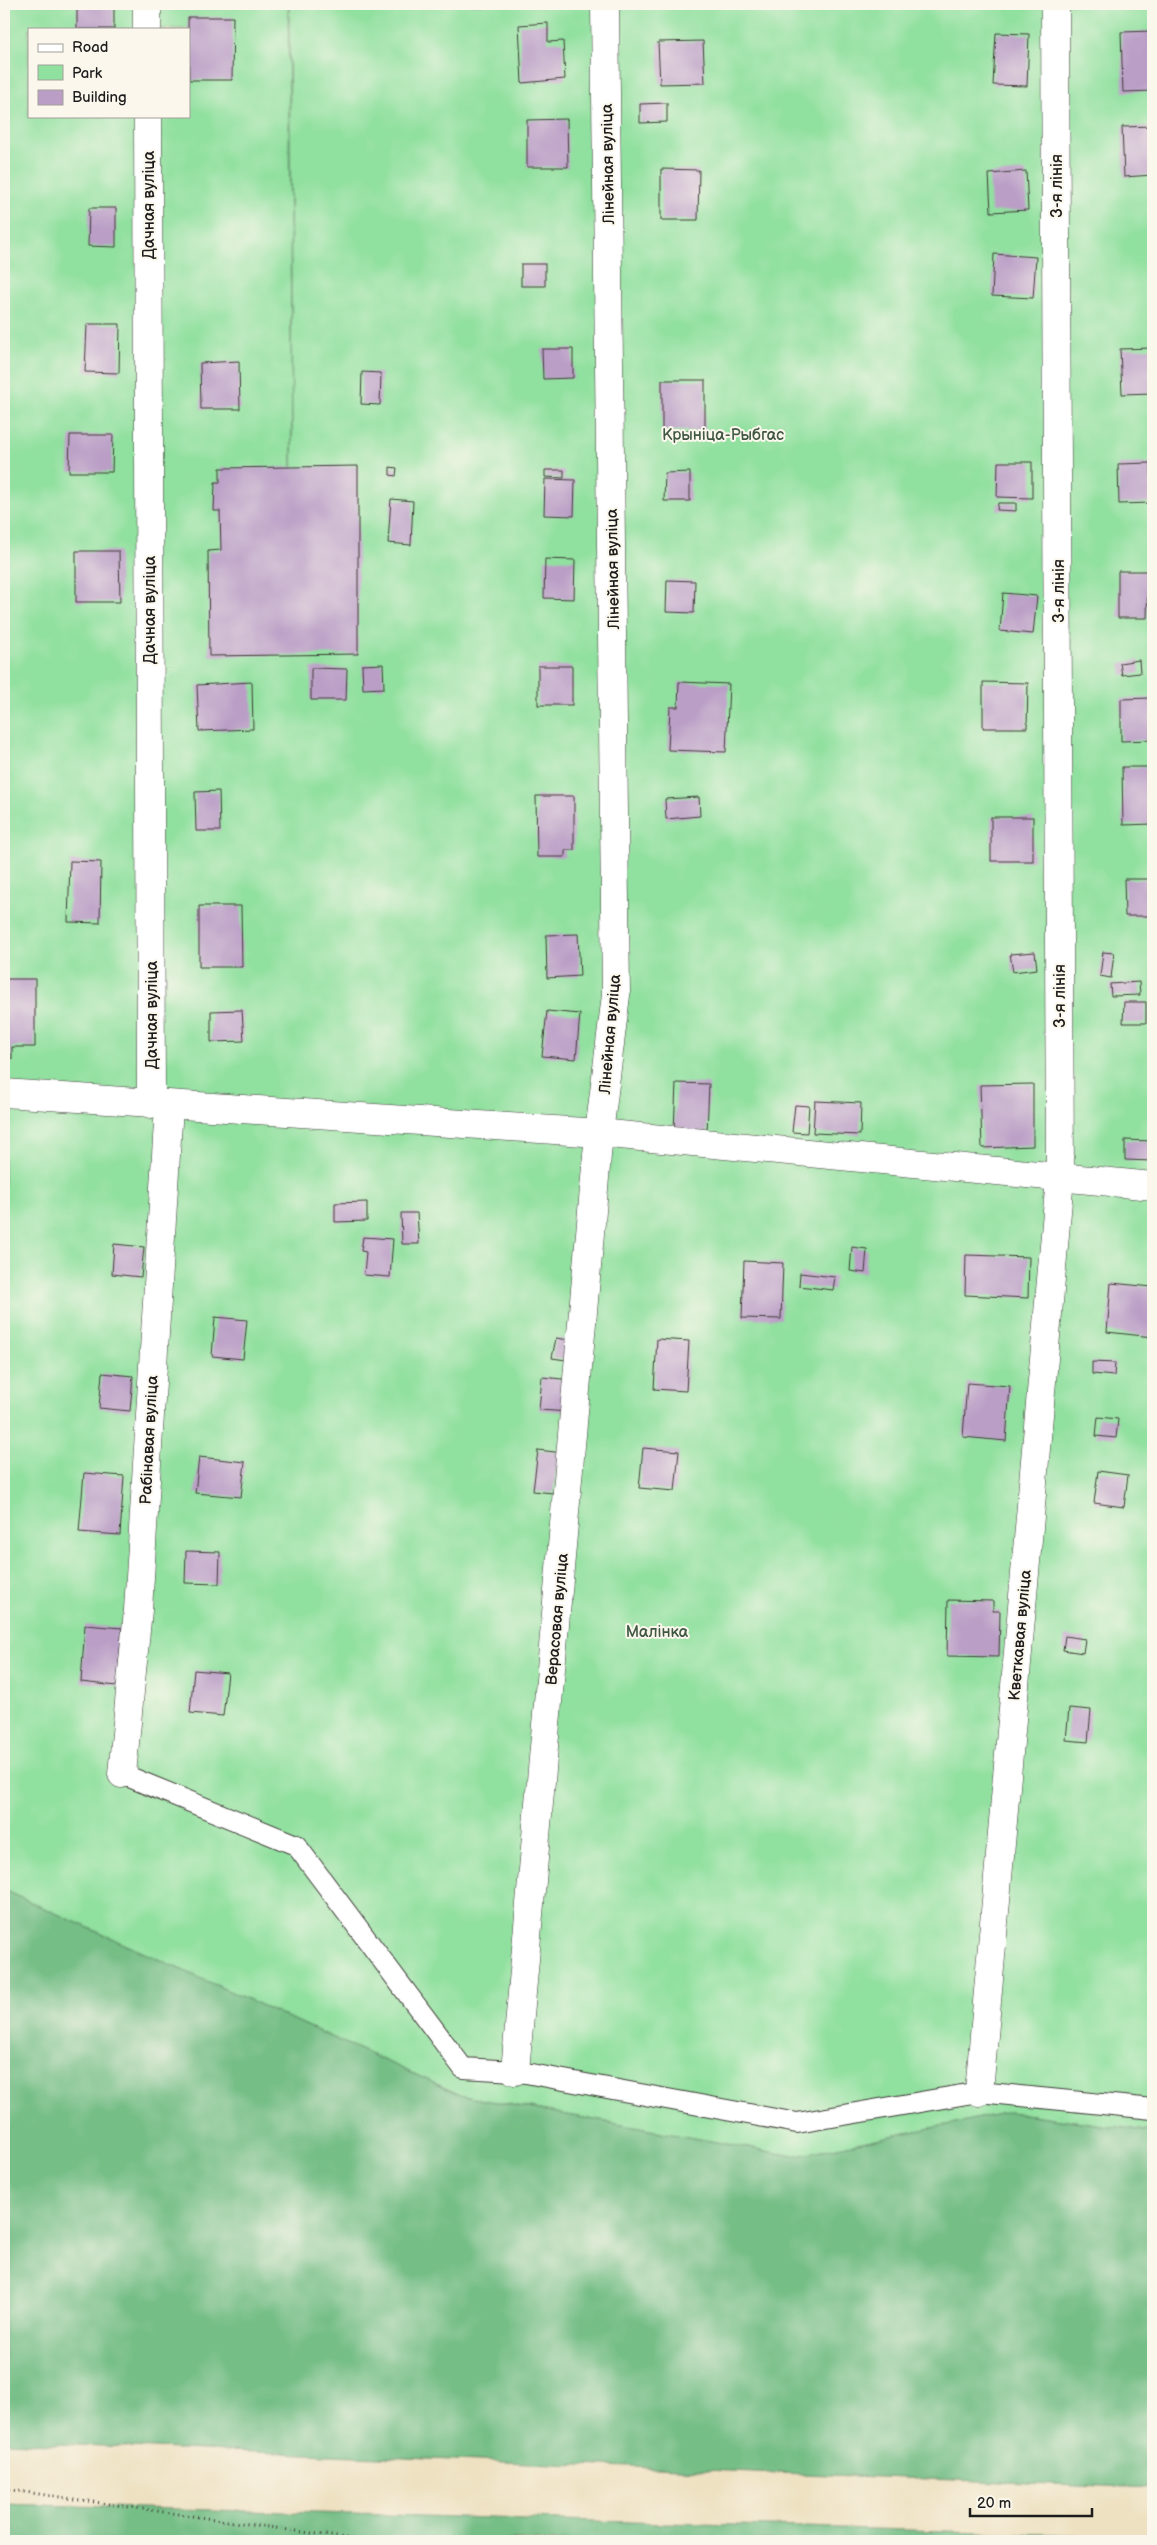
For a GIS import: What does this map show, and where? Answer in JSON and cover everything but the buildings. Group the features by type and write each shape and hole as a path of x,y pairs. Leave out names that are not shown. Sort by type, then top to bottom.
{"street":[{"path":"147,4 147,28"},
{"name":"Лінейная вуліца","path":"597,1166 599,1133 616,995 606,4"},
{"name":"3-я лінія","path":"1055,4 1060,1178"},
{"name":"Дачная вуліца","path":"148,118 160,1105"},
{"path":"4,1094 599,1133 1153,1186"},
{"name":"Рабінавая вуліца","path":"122,1774 138,1610 160,1105"},
{"name":"Верасовая вуліца","path":"516,2071 597,1166"},
{"name":"Кветкавая вуліца","path":"979,2092 1060,1178"}],"lane":[{"path":"122,1774 296,1846 463,2068 516,2071 798,2123 979,2092 1153,2109"}],"path":[{"path":"4,2489 366,2541"}],"green space":[{"path":"4,4 288,4 293,570 289,4 1153,4 1153,2132 1010,2112 793,2156 463,2096 4,1890"},
{"path":"4,1890 463,2096 793,2156 1010,2112 1153,2132 1153,2488 4,2442"},
{"path":"4,2504 1153,2537 1153,2541 4,2541"}],"park label":[{"name":"Крыніца-Рыбгас","path":"723,434"},
{"name":"Малінка","path":"657,1631"}]}
